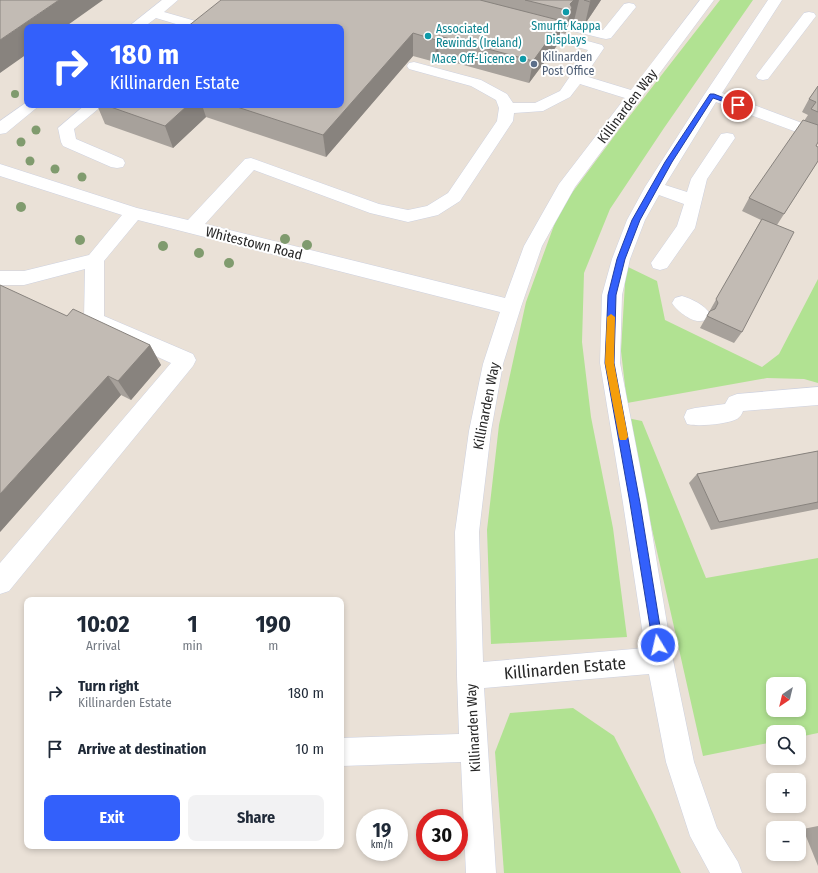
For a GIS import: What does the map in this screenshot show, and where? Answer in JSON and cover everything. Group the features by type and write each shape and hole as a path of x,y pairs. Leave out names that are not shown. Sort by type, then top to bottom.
{"street":[{"path":"139,24 171,0"},
{"name":"Killinarden Way","path":"481,873 470,676 467,532 480,431 494,364 510,307 533,246 568,184 708,0"},
{"path":"763,76 764,47 775,0"},
{"path":"562,24 606,35 629,7"},
{"path":"154,13 187,24"},
{"path":"195,24 205,16"},
{"path":"727,873 705,836 680,762 660,660 635,503 610,363 612,295 621,259 636,220 654,187 712,95 764,47 809,16"},
{"path":"507,108 538,108 565,94 597,48 519,26"},
{"path":"191,228 251,163 376,209 408,216 432,211 454,197 505,121 507,108 502,97 476,84 414,66"},
{"path":"576,78 635,96"},
{"path":"712,95 818,135"},
{"path":"0,129 28,108"},
{"path":"91,108 66,128 68,142 117,163"},
{"path":"660,263 686,228 699,179 727,138"},
{"name":"Whitestown Road","path":"0,170 134,213 510,307"},
{"path":"654,187 694,201"},
{"path":"0,278 24,278 95,260 134,213"},
{"path":"0,582 186,360 94,320 95,260"},
{"path":"682,303 700,314"},
{"path":"695,417 731,412 737,403 818,396"},
{"name":"Killinarden Estate","path":"470,676 660,660"},
{"path":"344,752 474,748"}],"green space":[{"path":"720,0 753,0 610,209 584,273 582,342 591,417 613,528 627,637 491,644 487,530 499,425 526,302 560,209 618,131"},
{"path":"626,266 657,281 665,320 762,367 779,354 818,279 818,383 804,379 767,378 627,403 621,351"},
{"path":"627,418 642,421 706,578 818,558 818,733 806,736 806,725 766,725 766,743 703,756"},
{"path":"573,708 614,736 654,815 681,873 504,873 495,752 510,713"}],"building":[{"path":"0,0 59,0 0,40"},
{"path":"221,0 480,0 562,21 533,61 439,36 436,40 413,33 323,135 240,108 344,108 344,24 191,24"},
{"path":"525,0 574,0 570,4 572,8 570,11"},
{"path":"818,86 818,112 811,109 816,102 809,99"},
{"path":"114,108 185,108 165,126"},
{"path":"803,120 818,125 818,142 816,146 818,147 818,161 784,214 749,198"},
{"path":"762,219 794,232 742,332 707,316 710,311 715,309 718,303 716,299"},
{"path":"0,285 67,316 73,309 150,345 118,381 108,376 0,494"},
{"path":"818,451 818,502 719,522 697,474"}],"slow traffic":[{"path":"611,317 610,363 623,437"}],"place":[{"name":"Smurfit Kappa Displays","path":"566,12"},
{"name":"Associated Rewinds (Ireland)","path":"428,36"},
{"name":"Mace Off-Licence","path":"523,59"},
{"name":"Kilinarden Post Office","path":"534,64"}],"route":[{"path":"658,645 610,363 612,295 621,259 636,220 668,162 712,95 738,105"}]}
